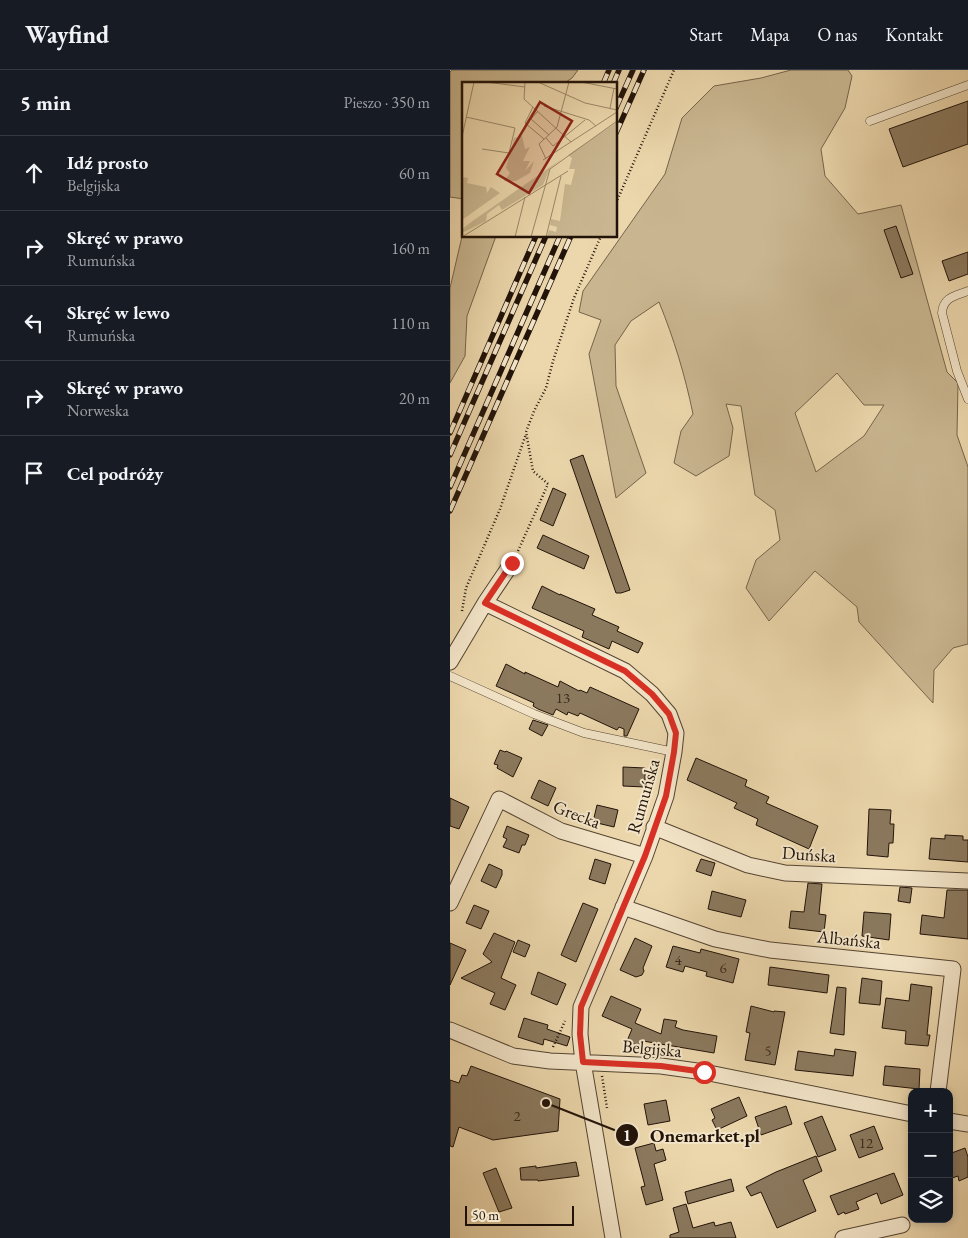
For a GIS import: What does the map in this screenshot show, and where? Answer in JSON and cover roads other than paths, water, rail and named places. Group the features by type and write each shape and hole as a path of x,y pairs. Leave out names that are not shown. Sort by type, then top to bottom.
{"street":[{"path":"450,662 485,603 512,563"},
{"name":"Rumuńska","path":"485,603 625,671 652,694 669,714 676,733 666,796 645,856 581,1007 580,1034 583,1062 612,1238"},
{"name":"Grecka","path":"450,903 499,799 561,831 645,856"},
{"name":"Duńska","path":"654,827 748,865 785,873 968,881"},
{"name":"Albańska","path":"623,907 715,939 770,950 953,969 938,1088"},
{"name":"Belgijska","path":"450,1030 513,1056 550,1061 661,1066 704,1072 908,1113"},
{"path":"953,1122 968,1124"},
{"path":"843,1238 902,1225"}],"lane":[{"path":"870,121 968,85"},
{"path":"968,291 949,298 943,306 942,313 957,371 968,398"},
{"path":"450,676 534,714 584,733 674,752"}],"railway":[{"path":"604,82 609,70"},
{"path":"614,82 619,70"},
{"path":"618,104 633,70"},
{"path":"618,128 644,70"},
{"path":"450,433 535,238"},
{"path":"450,455 545,238"},
{"path":"450,487 559,238"},
{"path":"450,511 570,238"}],"place":[{"name":"Onemarket.pl","path":"546,1103"}]}
